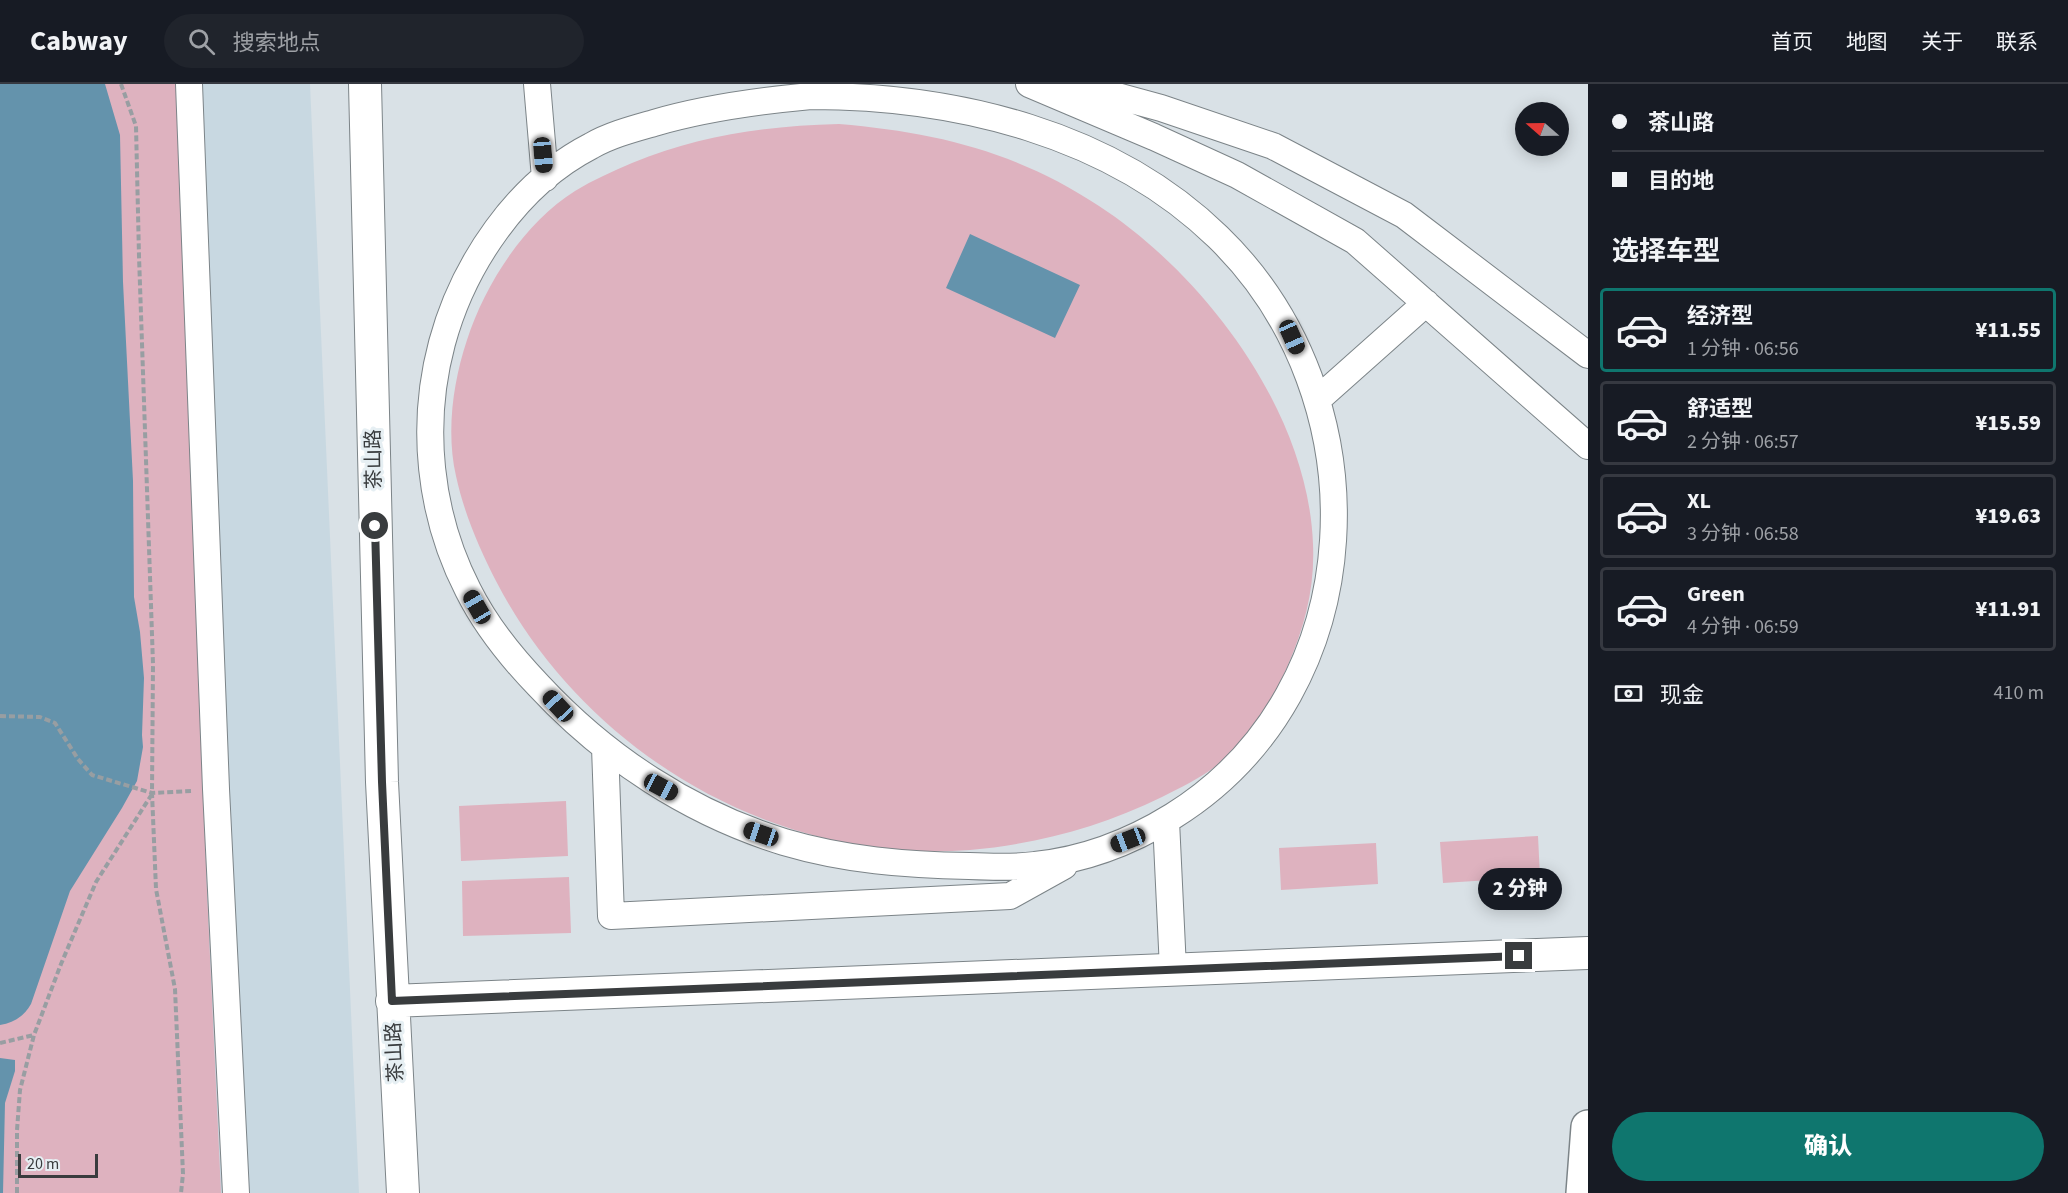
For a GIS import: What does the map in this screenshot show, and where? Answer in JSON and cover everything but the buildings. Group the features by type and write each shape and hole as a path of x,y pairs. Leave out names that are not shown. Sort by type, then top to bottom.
{"main road":[{"path":"1583,1193 1588,1127"}],"street":[{"path":"189,84 216,789 236,1193"},
{"name":"茶山路","path":"365,84 382,782 403,1193"},
{"path":"537,84 545,178"},
{"path":"1029,84 1237,175 1355,241 1588,446"},
{"path":"1073,84 1161,108 1273,146 1404,215 1588,355"},
{"path":"811,96 856,96 949,107 994,117 1082,148 1124,168 1191,213 1228,247 1248,270 1292,337 1317,400 1329,449 1334,487 1330,574 1314,640 1301,674 1264,734 1215,786 1187,808 1128,840 1083,855 1034,865 1002,867 922,866 876,862 829,854 784,842 739,826 699,808 661,787 605,747 558,706 506,649 469,592 444,530 432,463 430,428 436,370 447,325 459,292 493,235 523,198 545,178 592,145 634,129 722,106 811,96"},
{"path":"1317,400 1426,303"},
{"path":"605,747 611,916 1010,896 1083,855"},
{"path":"1166,820 1173,969"},
{"path":"392,1001 1588,953"}],"path":[{"path":"121,84 136,126 153,664 152,793 156,890 175,989 183,1174 181,1193"},
{"path":"0,716 40,717 55,723 78,759 92,774 107,780 152,793 216,789"},
{"path":"16,1193 20,1090 34,1035 96,882 152,793"},
{"path":"0,1043 34,1035"}],"shaded area":[{"path":"0,84 310,84 359,1193 0,1193"},
{"path":"0,84 177,84 207,892 221,1193 0,1193"},
{"path":"839,124 909,133 975,148 1038,172 1069,187 1099,206 1139,235 1177,270 1212,309 1244,352 1271,398 1292,445 1307,494 1313,560 1308,606 1288,665 1258,720 1228,756 1197,779 1139,808 1044,839 970,850 897,850 826,838 758,817 693,786 634,746 580,698 534,643 496,581 478,543 456,476 451,425 452,407 462,356 484,297 509,256 524,237 540,219 575,191 610,172 658,153 734,134 785,127"},
{"path":"566,801 568,856 461,861 459,806"},
{"path":"1538,836 1540,877 1443,883 1440,842"},
{"path":"1376,843 1378,884 1281,890 1279,848"},
{"path":"569,877 571,933 463,936 462,881"}],"water":[{"path":"0,84 105,84 120,135 123,282 133,481 134,597 144,678 143,747 137,781 70,891 31,1004 18,1018 0,1025"},
{"path":"970,234 1080,285 1055,338 946,288"},
{"path":"0,1058 15,1060 15,1071 5,1103 3,1193 0,1193"}],"route":[{"path":"375,526 382,782 392,1001 1519,956"}]}
